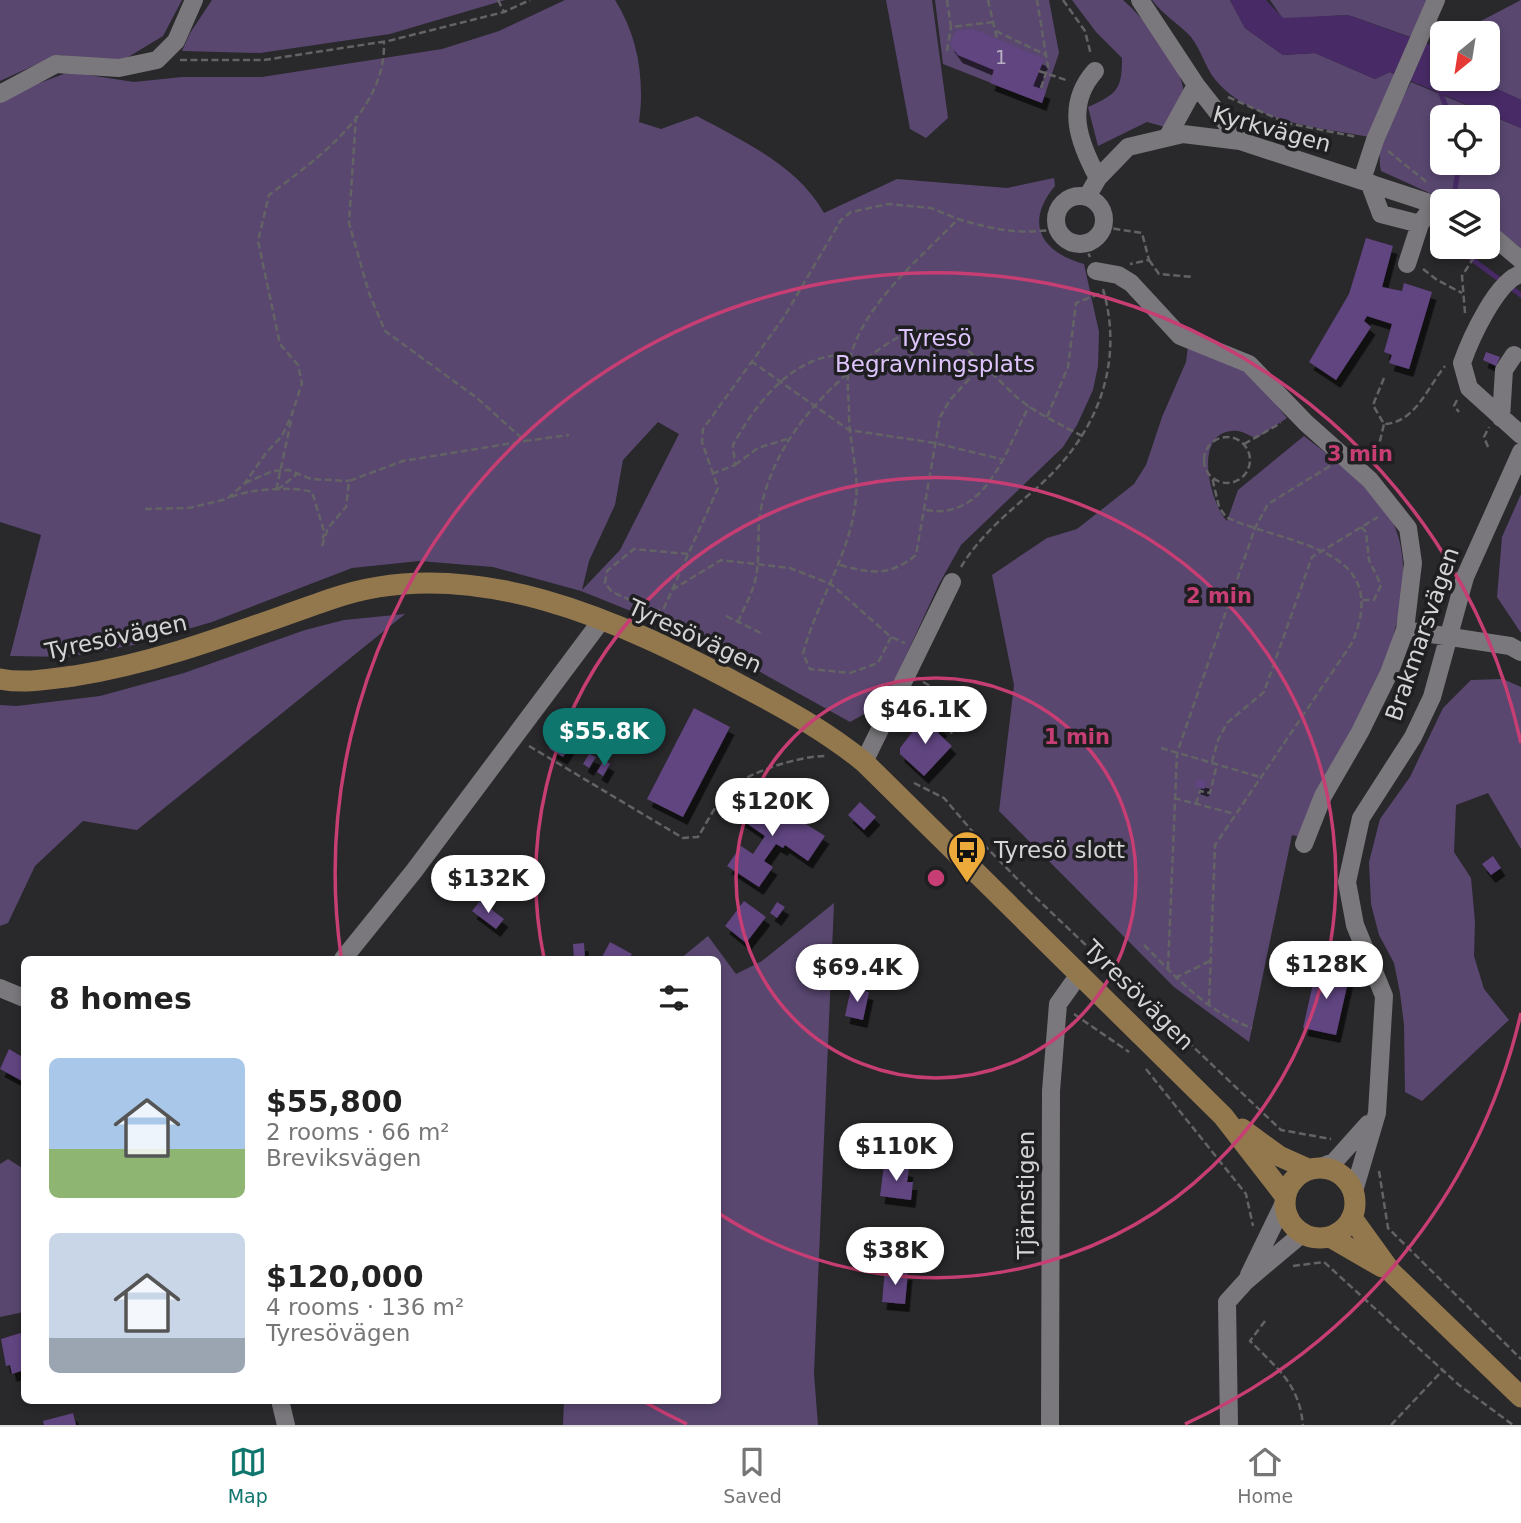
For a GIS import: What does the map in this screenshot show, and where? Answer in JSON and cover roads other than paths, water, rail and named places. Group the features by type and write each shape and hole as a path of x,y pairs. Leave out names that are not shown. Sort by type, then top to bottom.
{"main road":[{"name":"Tyresövägen","path":"0,679 43,680 164,658 335,597 432,582 504,591 576,609 693,659 798,716 845,746 864,762 1223,1116 1284,1200 1288,1219 1303,1233"},
{"name":"Tyresövägen","path":"1223,1116 1279,1156 1342,1175 1354,1191"},
{"path":"1284,1200 1295,1178 1314,1168"},
{"path":"1329,1237 1346,1228 1352,1218 1355,1208 1354,1191"},
{"path":"1352,1218 1391,1272 1521,1397"},
{"path":"1303,1233 1329,1237 1391,1272"}],"street":[{"path":"0,94 56,64 119,68 157,60 176,41 194,0"},
{"path":"1140,0 1196,85 1240,141"},
{"path":"1420,225 1381,214 1366,181 1375,140 1404,79 1436,0"},
{"path":"1095,71 1083,85 1075,122 1098,178"},
{"path":"1168,136 1196,85"},
{"name":"Kyrkvägen","path":"1087,197 1098,178 1128,147 1168,136 1202,134 1240,141 1430,198"},
{"path":"1073,197 1087,197 1100,206 1103,227 1095,239 1084,244 1065,239 1058,229 1057,216 1063,203 1073,197"},
{"path":"1412,263 1420,225 1430,210"},
{"path":"1500,242 1521,260"},
{"path":"1096,271 1118,275 1131,283 1180,336 1250,364 1297,414 1370,480 1408,528 1413,564 1405,630 1389,673 1360,732 1323,796 1304,844"},
{"path":"1511,280 1492,301 1462,363 1469,388 1495,422 1521,435"},
{"path":"1495,422 1504,370 1514,355"},
{"name":"Brakmarsvägen","path":"1354,1191 1356,1152 1377,1113 1384,996 1355,925 1347,882 1361,818 1413,737 1432,696 1465,577 1521,453"},
{"path":"864,762 952,582"},
{"path":"345,956 414,871 601,621"},
{"path":"1405,630 1510,646 1521,652"},
{"name":"Tjärnstigen","path":"1050,1425 1051,1091 1058,1004 1080,973"},
{"path":"0,988 21,997"},
{"name":"Brakmarsvägen","path":"1314,1168 1356,1152"},
{"path":"1246,1281 1284,1200"},
{"path":"1229,1425 1227,1302 1246,1281 1303,1233"},
{"path":"280,1404 286,1425"}],"waterway":[{"path":"1440,91 1445,105"},
{"path":"1455,189 1457,175"},
{"path":"1472,259 1521,295"}],"place":[{"name":"Tyresö slott","path":"967,884"}],"park label":[{"name":"Tyresö Begravningsplats","path":"935,351"}]}
